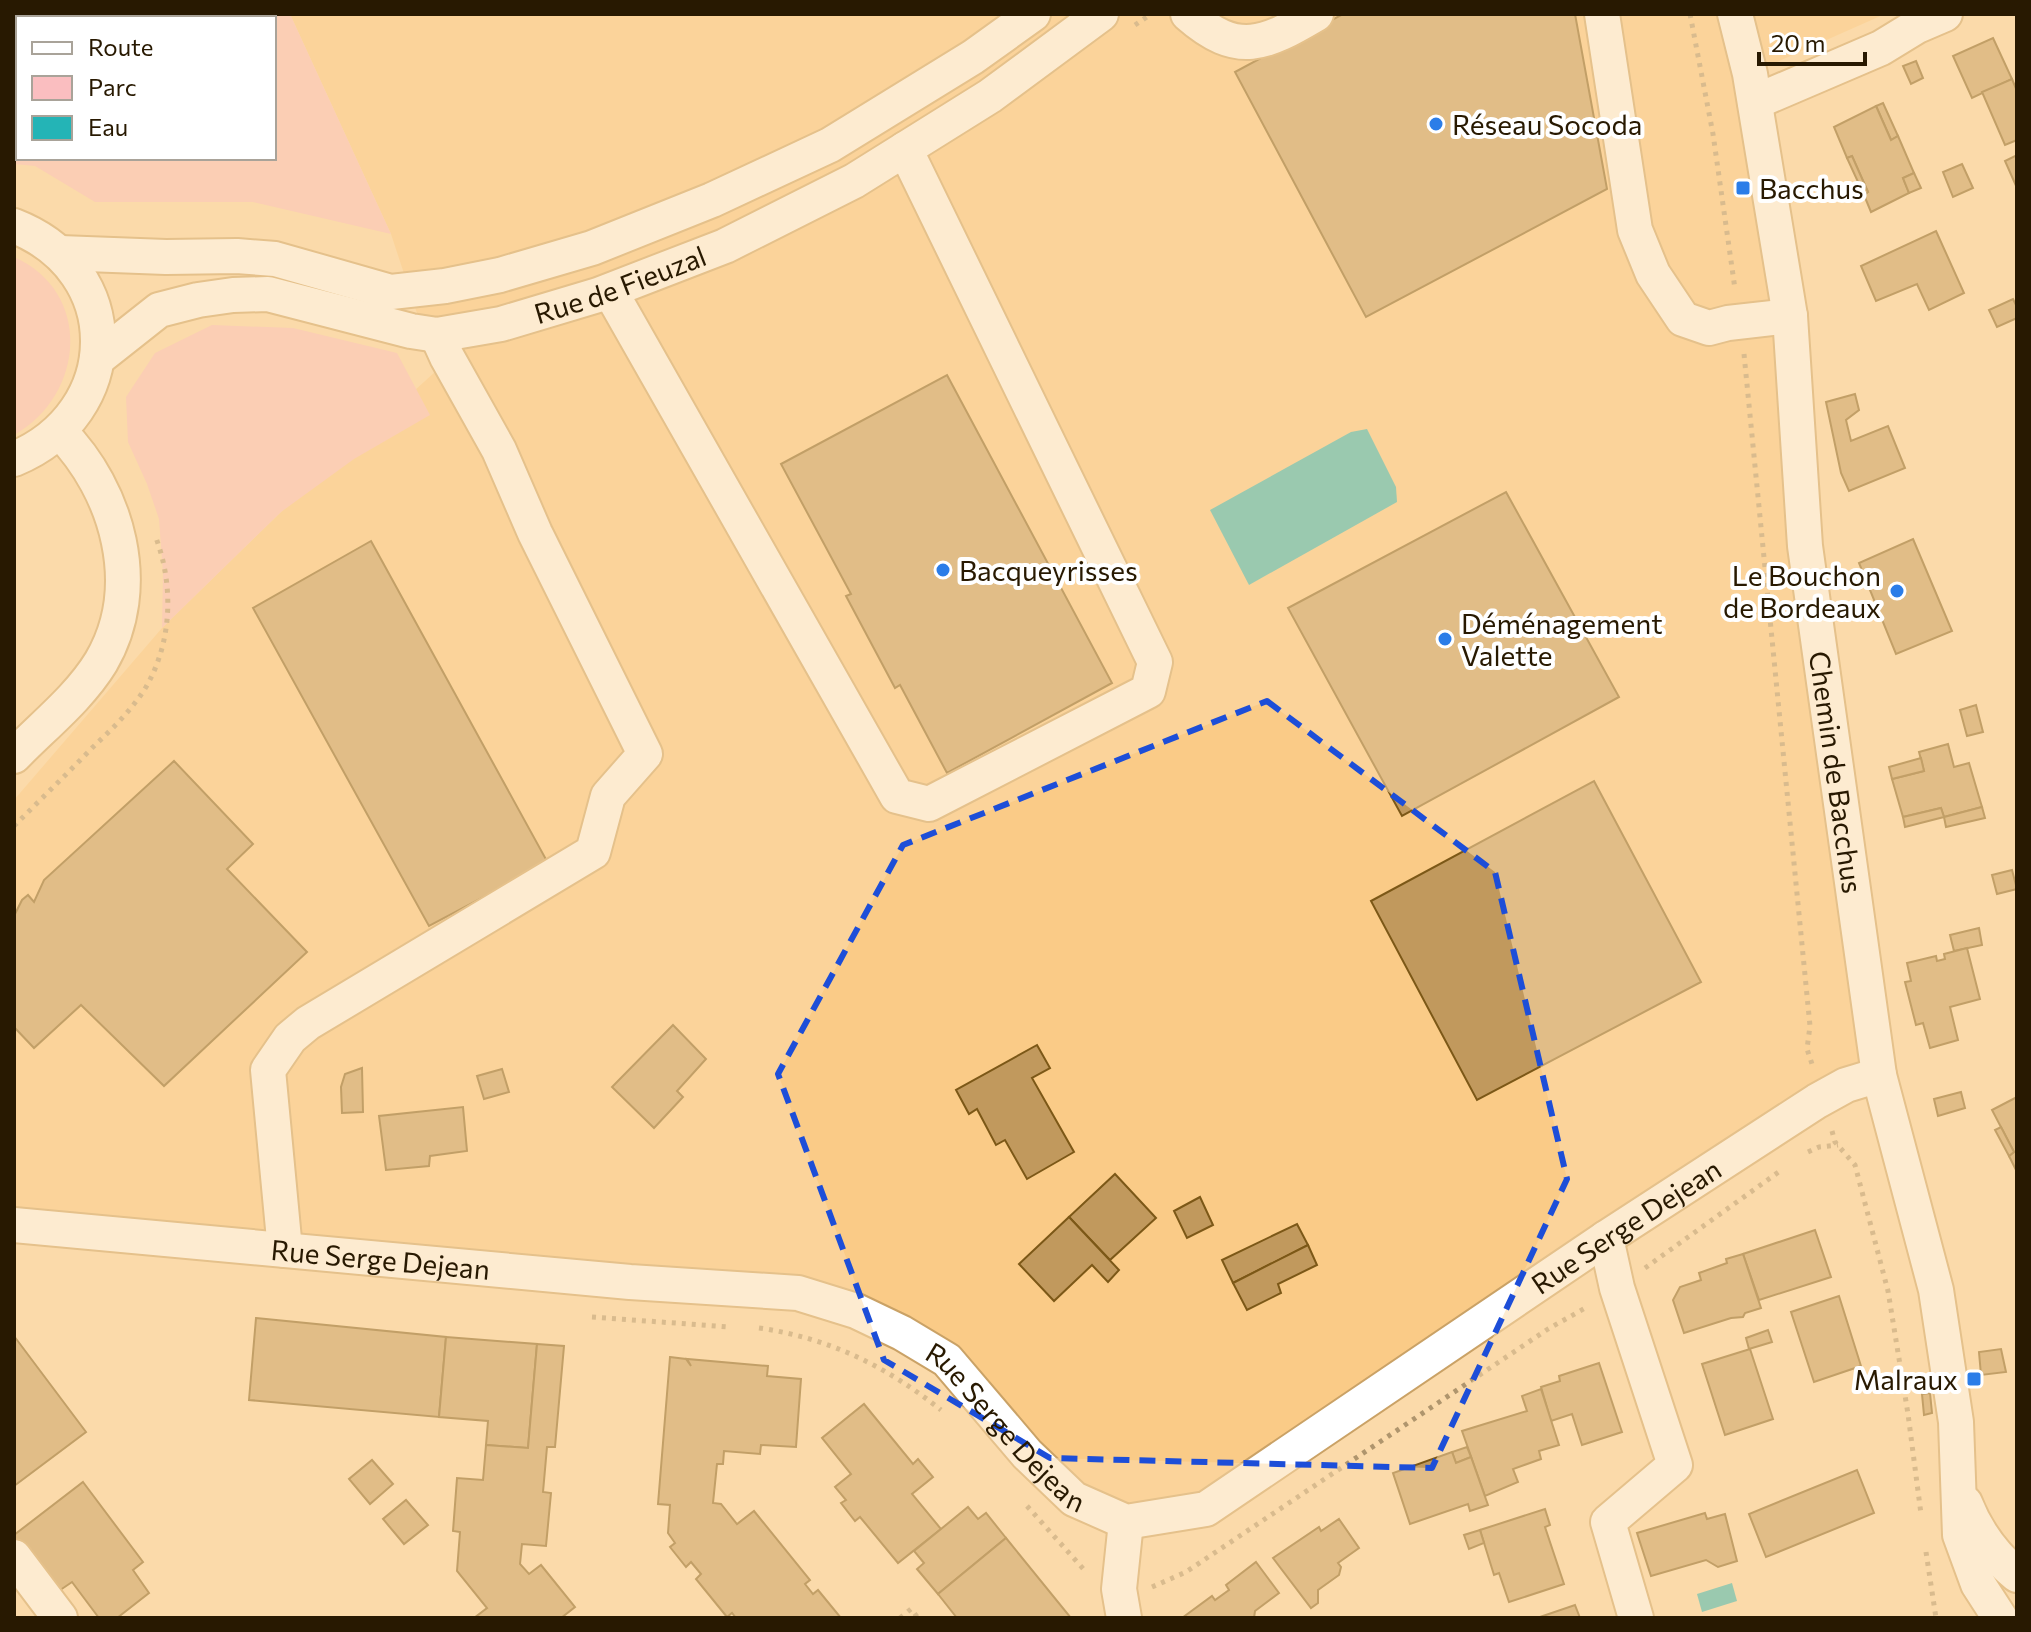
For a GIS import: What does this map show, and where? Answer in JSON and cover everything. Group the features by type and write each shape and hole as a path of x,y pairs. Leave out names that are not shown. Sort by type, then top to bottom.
{"street":[{"name":"Rue de Fieuzal","path":"60,253 275,259 391,292 500,275 592,248 712,200 830,145 973,57 1033,14"},
{"name":"Rue de Fieuzal","path":"97,359 159,310 233,295 268,294 437,335 501,324 610,291 725,246 854,181 990,96 1101,14"},
{"path":"1188,14 1205,29 1236,43 1274,39 1316,14"},
{"path":"1602,14 1635,230 1653,274 1683,319 1709,328 1790,316"},
{"name":"Chemin de Bacchus","path":"1735,14 1755,102 1790,316 1805,546 1879,1075 1936,1290 1956,1422 1960,1535 1978,1584 2000,1618"},
{"path":"1755,102 1881,48 1917,26 1945,14"},
{"path":"610,291 897,796 929,804 1148,691 1155,662 905,149"},
{"path":"14,226 35,234 60,253 79,276 91,302 98,330 97,359 90,385 78,410 60,432 36,450 14,459"},
{"path":"285,1250 268,1070 290,1038 308,1023 593,852 608,796 645,754 535,533 499,450 437,335"},
{"path":"14,756 78,692 100,662 113,635 124,584 121,549 113,517 77,449 60,432"},
{"name":"Rue Serge Dejean","path":"14,1225 630,1282 798,1293 856,1311 902,1333 947,1360 1027,1454 1074,1499 1126,1522 1206,1509 1606,1238 1822,1098 1846,1085 1879,1075"},
{"path":"1606,1238 1617,1288 1675,1465 1608,1522 1636,1618"},
{"name":"Chemin de Bacchus","path":"1958,1480 1966,1507 1979,1532 1996,1555 2017,1575"},
{"path":"1124,1618 1119,1589 1126,1522"},
{"path":"14,1557 60,1618"},
{"path":"2011,1618 2017,1610"}],"path":[{"path":"1690,14 1713,134 1740,322 1809,1017 1807,1049 1838,1145 1855,1165 1888,1291 1922,1522"},
{"path":"1802,1155 1819,1147 1838,1145"},
{"path":"1643,1270 1789,1164"},
{"path":"1146,1589 1186,1572 1539,1335 1595,1302"},
{"path":"640,1322 731,1327"},
{"path":"746,1328 799,1336 847,1351 912,1389 946,1414"},
{"path":"1024,1503 1091,1577"},
{"path":"1925,1538 1936,1618"},
{"path":"900,1618 911,1609 918,1618"}],"highlighted area":[{"path":"1267,701 1495,872 1567,1179 1432,1468 1050,1458 884,1360 778,1074 903,845"}],"shaded area":[{"path":"290,14 1885,14 1750,74 1879,1075 1206,1509 1126,1522 1074,1499 947,1360 856,1311 14,1225 14,800 162,628 281,512 436,371 391,234"}],"green space":[{"path":"14,14 290,14 391,234 253,202 95,202 35,166 14,164"},
{"path":"14,257 40,273 57,294 67,318 70,344 66,370 55,395 38,417 14,435"},
{"path":"212,325 293,328 397,353 430,415 354,459 281,512 162,628 163,573 159,519 128,442 126,397 155,353"}],"water":[{"path":"14,14 157,14 16,16 14,103"},
{"path":"1367,429 1396,487 1397,502 1249,585 1210,510 1351,432"},
{"path":"1732,1583 1737,1601 1702,1612 1697,1594"}],"building":[{"path":"1343,14 1575,14 1607,189 1366,317 1235,72"},
{"path":"1993,38 2012,79 1972,98 1953,56"},
{"path":"1916,61 1923,78 1911,84 1903,66"},
{"path":"2012,79 2017,91 2017,140 2005,145 1982,92"},
{"path":"1883,103 1898,136 1891,140 1876,106"},
{"path":"1876,106 1891,140 1898,136 1914,173 1903,178 1909,193 1871,212 1864,195 1868,192 1852,156 1847,158 1834,127"},
{"path":"2017,155 2017,188 2005,161"},
{"path":"1852,156 1868,192 1864,195 1847,158"},
{"path":"1962,164 1973,188 1953,197 1943,172"},
{"path":"1914,173 1921,188 1909,193 1903,178"},
{"path":"1936,231 1964,293 1929,310 1917,284 1876,301 1861,266"},
{"path":"2013,299 2017,318 1997,327 1989,310"},
{"path":"947,375 1112,683 947,773 900,685 895,688 846,596 851,594 781,464"},
{"path":"1855,394 1859,410 1846,420 1851,441 1888,426 1905,468 1849,491 1841,473 1826,402"},
{"path":"1506,492 1619,697 1402,816 1288,608"},
{"path":"1913,539 1952,631 1896,654 1859,563"},
{"path":"371,541 548,863 429,926 253,608"},
{"path":"1976,705 1983,732 1967,736 1960,710"},
{"path":"1948,744 1954,767 1969,763 1982,807 1944,817 1941,808 1903,817 1892,779 1924,771 1919,752"},
{"path":"1921,758 1924,771 1892,779 1889,767"},
{"path":"174,761 253,844 227,869 307,952 164,1086 81,1005 34,1048 14,1027 14,916 22,900 28,895 34,902 44,880"},
{"path":"1594,781 1701,982 1477,1100 1371,901"},
{"path":"1982,807 1985,818 1946,827 1944,817"},
{"path":"1941,808 1944,817 1905,827 1903,817"},
{"path":"2012,870 2017,889 1997,894 1992,875"},
{"path":"1979,928 1982,945 1954,951 1950,935"},
{"path":"1967,948 1980,999 1950,1007 1958,1040 1930,1048 1923,1023 1916,1025 1905,982 1911,981 1907,963 1936,956 1937,961 1945,959 1944,954"},
{"path":"673,1025 706,1059 677,1091 683,1097 654,1128 612,1087"},
{"path":"1037,1045 1050,1068 1032,1078 1074,1152 1027,1179 1005,1140 996,1145 977,1109 969,1114 956,1090"},
{"path":"362,1068 363,1112 342,1113 341,1087 345,1074"},
{"path":"502,1069 509,1092 484,1099 477,1076"},
{"path":"1961,1092 1965,1108 1938,1116 1934,1099"},
{"path":"2017,1097 2017,1172 2009,1156 2014,1152 1992,1110"},
{"path":"463,1107 467,1151 430,1156 429,1166 386,1170 379,1116"},
{"path":"2001,1127 2014,1152 2009,1156 1995,1130"},
{"path":"1115,1174 1156,1218 1110,1260 1069,1217"},
{"path":"1200,1197 1213,1225 1187,1238 1174,1211"},
{"path":"1069,1217 1119,1270 1108,1282 1092,1265 1054,1301 1019,1264"},
{"path":"1297,1224 1308,1245 1233,1283 1222,1260"},
{"path":"1815,1230 1831,1277 1759,1300 1743,1254"},
{"path":"1308,1245 1317,1265 1278,1284 1281,1293 1247,1310 1233,1283"},
{"path":"1743,1254 1761,1308 1745,1313 1743,1317 1684,1333 1673,1300 1680,1287 1701,1280 1699,1273"},
{"path":"1839,1296 1861,1366 1814,1382 1791,1312"},
{"path":"256,1318 446,1337 439,1417 249,1400"},
{"path":"1768,1330 1772,1342 1749,1349 1746,1338"},
{"path":"14,1336 86,1432 14,1486"},
{"path":"446,1337 537,1344 528,1448 486,1445 488,1421 439,1417"},
{"path":"537,1344 564,1346 555,1447 547,1447 543,1492 551,1493 546,1546 522,1544 520,1564 529,1574 541,1565 575,1607 561,1618 474,1618 487,1608 457,1571 460,1532 453,1531 457,1478 483,1480 486,1445 528,1448"},
{"path":"1750,1349 1773,1419 1725,1435 1702,1364"},
{"path":"2001,1349 2006,1372 1981,1375 1979,1352"},
{"path":"670,1357 686,1359 691,1366 687,1359 768,1366 767,1376 801,1379 796,1447 761,1445 760,1454 724,1451 723,1464 717,1464 713,1503 721,1504 737,1524 754,1511 810,1580 805,1584 813,1594 818,1590 841,1618 736,1618 732,1613 727,1617 696,1579 701,1574 691,1562 686,1567 670,1547 675,1543 668,1533 670,1505 658,1504"},
{"path":"1599,1363 1622,1432 1582,1445 1572,1414 1551,1421 1541,1387 1560,1381 1559,1376"},
{"path":"1541,1389 1559,1445 1539,1451 1541,1459 1513,1469 1518,1482 1485,1496 1462,1431 1527,1411 1522,1396"},
{"path":"1930,1393 1932,1413 1924,1415 1922,1394"},
{"path":"864,1404 913,1464 918,1459 933,1477 912,1494 941,1529 898,1563 860,1517 855,1521 841,1503 846,1500 835,1487 851,1474 822,1438"},
{"path":"1467,1447 1471,1457 1456,1463 1452,1452"},
{"path":"1452,1452 1456,1463 1471,1457 1488,1505 1470,1511 1468,1504 1410,1524 1393,1473"},
{"path":"372,1460 393,1484 370,1504 349,1479"},
{"path":"1857,1470 1874,1513 1766,1557 1749,1514"},
{"path":"83,1482 143,1562 133,1570 149,1593 117,1618 99,1618 72,1582 53,1595 14,1542 14,1535"},
{"path":"406,1500 428,1525 404,1544 383,1519"},
{"path":"968,1507 978,1519 986,1513 1006,1538 938,1594 917,1569 924,1563 914,1551"},
{"path":"1545,1509 1550,1525 1545,1527 1564,1584 1509,1602 1499,1573 1494,1575 1480,1530"},
{"path":"1705,1513 1707,1519 1725,1514 1737,1561 1718,1567 1706,1560 1651,1576 1637,1533"},
{"path":"1339,1519 1359,1548 1338,1563 1341,1567 1339,1575 1318,1590 1318,1603 1311,1608 1273,1558 1319,1527 1321,1531"},
{"path":"1480,1530 1484,1543 1469,1549 1464,1535"},
{"path":"1006,1538 1071,1618 957,1618 938,1594"},
{"path":"1256,1562 1279,1593 1255,1611 1254,1618 1182,1618 1212,1596 1215,1600 1229,1590 1226,1585"},
{"path":"1575,1605 1580,1618 1537,1618"}],"place":[{"name":"Réseau Socoda","path":"1436,124"},
{"name":"Bacchus","path":"1743,188"},
{"name":"Bacqueyrisses","path":"943,570"},
{"name":"Le Bouchon de Bordeaux","path":"1897,591"},
{"name":"Déménagement Valette","path":"1445,639"},
{"name":"Malraux","path":"1974,1379"}]}
